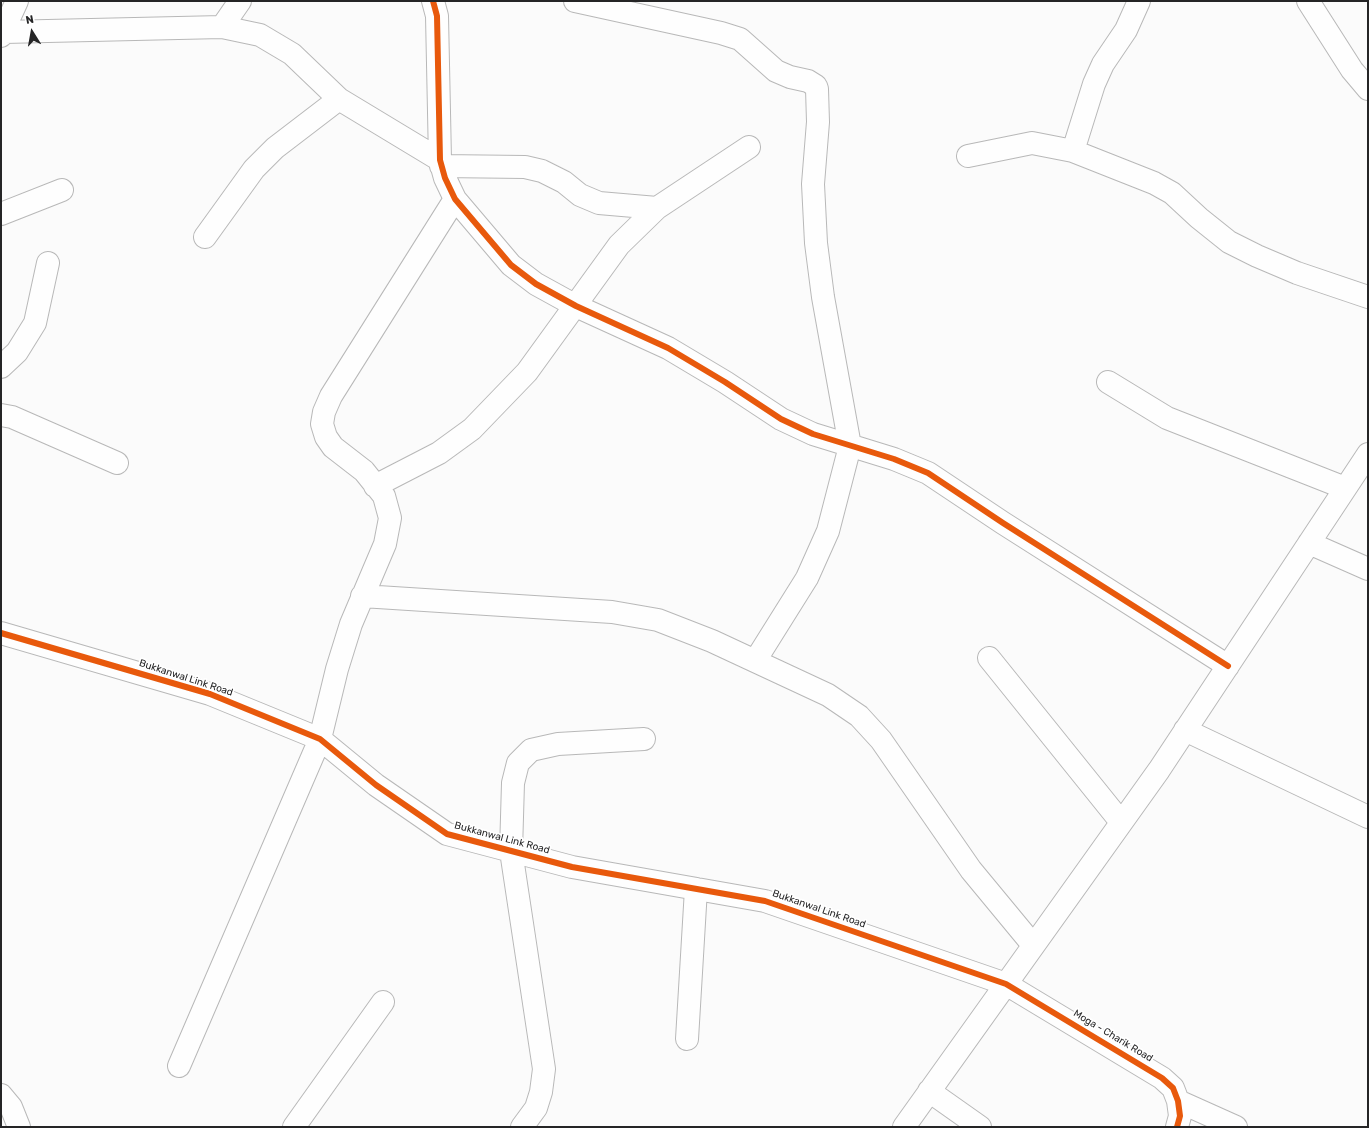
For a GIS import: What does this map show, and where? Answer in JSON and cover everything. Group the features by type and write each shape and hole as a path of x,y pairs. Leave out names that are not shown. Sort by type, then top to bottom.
{"street":[{"path":"17,1 2,34 222,27 260,36 292,54 340,99 441,163 525,167 542,171 564,182 580,195 599,203 657,208"},
{"path":"222,27 240,1"},
{"path":"433,1 437,16 441,163 455,199 511,265 536,284 576,306 668,348 725,382 781,420 813,434 894,459 928,473 1003,523 1228,666"},
{"path":"575,1 721,33 740,39 776,71 790,77 808,81 816,86 818,98 818,122 813,184 816,242 850,446 828,531 807,578 755,660"},
{"path":"1073,151 1094,84 1103,64 1126,30 1139,1"},
{"path":"1308,1 1352,70 1368,89"},
{"path":"205,237 254,169 275,148 340,99"},
{"path":"968,156 1032,143 1073,151 1154,183 1172,193 1199,218 1229,242 1257,256 1296,273 1368,297"},
{"path":"375,486 439,453 472,430 527,372 619,245 657,208 749,147"},
{"path":"1,214 62,190"},
{"path":"179,1066 320,739 337,669 362,596 386,544 390,518 384,496 364,472 333,447 326,436 322,424 324,412 331,396 455,199"},
{"path":"1,367 17,352 35,322 48,263"},
{"path":"1108,382 1167,418 1345,488"},
{"path":"1,415 12,417 117,463"},
{"path":"904,1127 1185,730 1368,454"},
{"path":"1309,543 1368,569"},
{"path":"362,596 612,612 651,618 712,641 828,695 859,716 881,740 971,870 1034,945"},
{"name":"Bukkanwal Link Road","path":"1,633 210,694 320,739 376,785 447,834 572,867 765,900 1006,984"},
{"path":"989,658 1121,822"},
{"path":"1185,730 1368,817"},
{"path":"522,1127 536,1108 541,1092 544,1069 511,851 513,783 518,762 531,750 558,744 644,739"},
{"path":"688,1039 696,889"},
{"name":"Moga - Charik Road","path":"1006,984 1162,1078 1173,1088 1178,1102 1180,1116 1177,1127"},
{"path":"294,1127 383,1002"},
{"path":"929,1091 980,1127"},
{"path":"1,1095 11,1107 19,1127"},
{"path":"1178,1102 1236,1127"}],"cycle path":[{"path":"433,1 437,16 440,160 445,178 455,199 511,265 536,284 576,306 668,348 725,382 781,419 813,434 894,459 928,473 1003,523 1228,666"},
{"path":"1,633 210,694 320,739 376,785 447,834 572,867 765,901 1006,984 1162,1078 1173,1088 1178,1101 1180,1116 1177,1127"}]}
